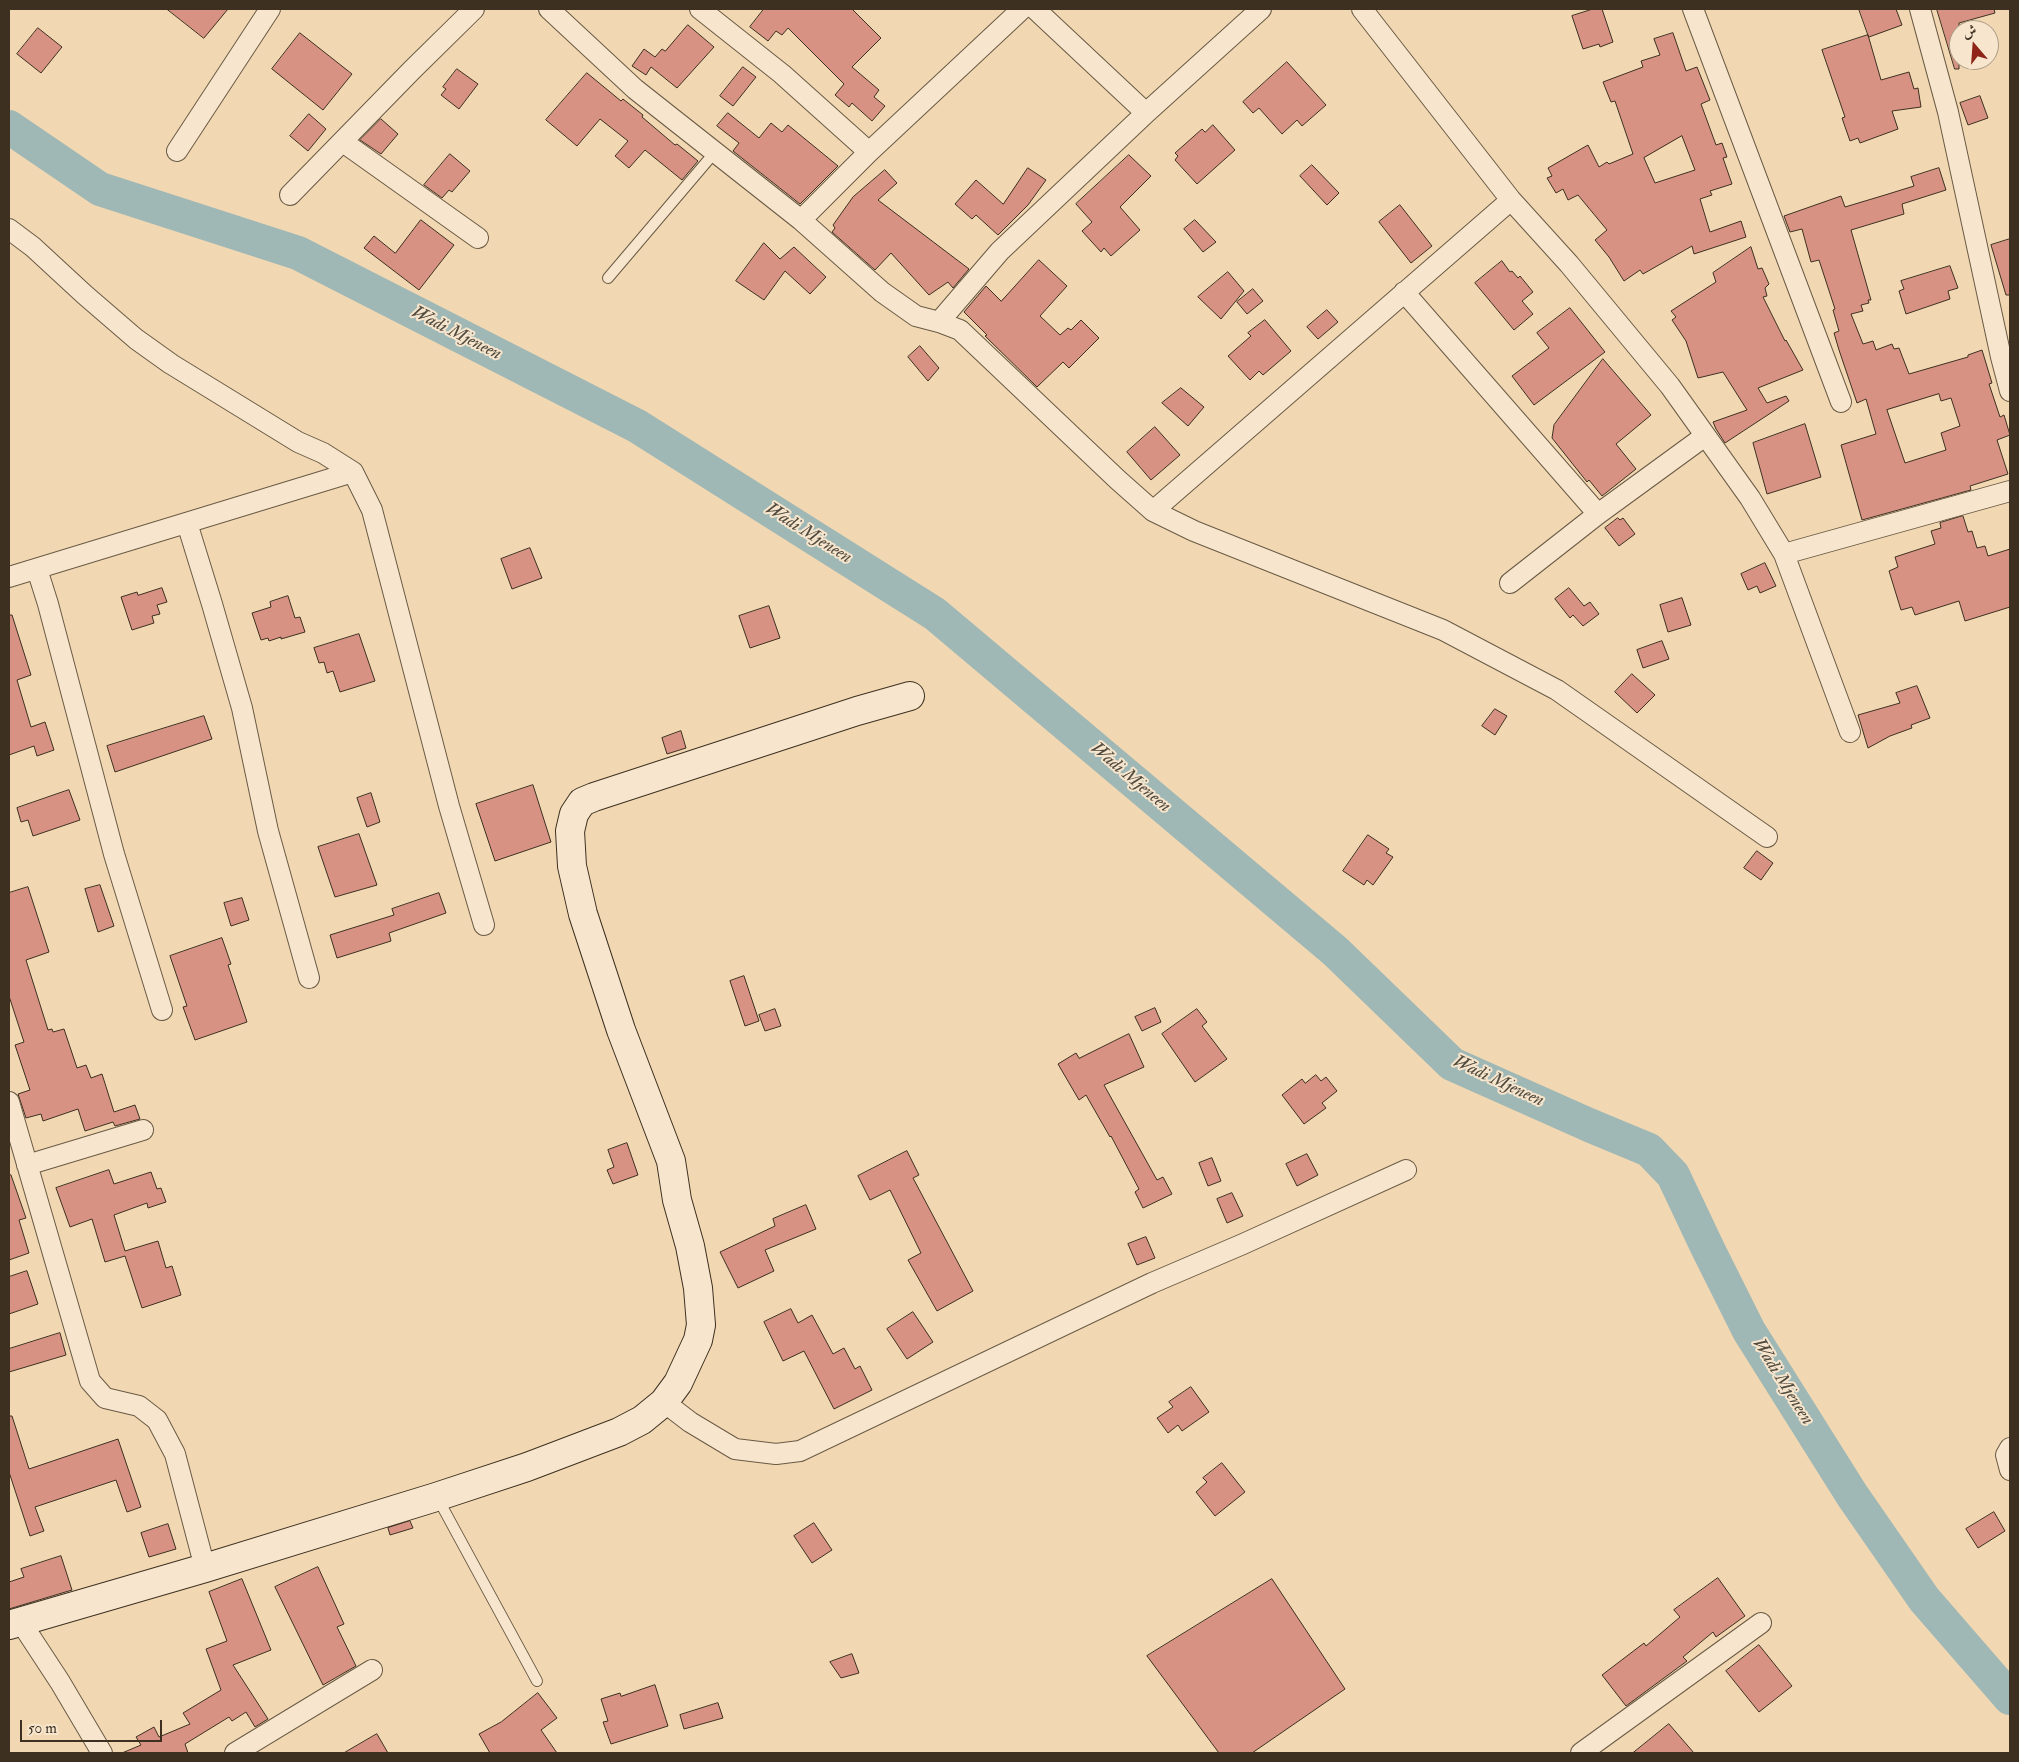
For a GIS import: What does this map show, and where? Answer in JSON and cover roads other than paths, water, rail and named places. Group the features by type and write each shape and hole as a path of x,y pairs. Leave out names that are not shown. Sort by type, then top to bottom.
{"street":[{"path":"177,151 270,9"},
{"path":"290,195 474,9"},
{"path":"549,9 635,89 801,220 882,292 916,316 960,330 1153,511 1194,531 1443,630 1549,686 1767,837"},
{"path":"700,9 782,74 869,152"},
{"path":"801,220 869,152 1022,9"},
{"path":"1035,9 1146,113"},
{"path":"1362,9 1511,200 1569,264 1664,378 1750,498 1784,554 1850,732"},
{"path":"1693,9 1841,402"},
{"path":"1920,9 1948,112 2010,391"},
{"path":"939,322 1000,251 1255,10"},
{"path":"343,142 478,238"},
{"path":"1153,511 1511,200"},
{"path":"9,228 33,247 85,296 129,333 171,364 298,442 323,453 353,472 372,510 449,806 484,925"},
{"path":"1404,292 1598,514"},
{"path":"1510,583 1598,514 1705,436"},
{"path":"9,577 353,472"},
{"path":"1784,554 2010,491"},
{"path":"187,523 242,708 268,830 309,978"},
{"path":"37,569 132,914 162,1010"},
{"path":"102,1753 60,1682 14,1623 205,1568 436,1497 619,1432 642,1420 664,1402 678,1383 698,1340 701,1324 698,1288 690,1246 677,1200 671,1161 621,1030 583,914 570,850 570,831 574,814 582,802 594,797 857,711 910,696"},
{"path":"9,1102 90,1381 105,1398 139,1406 158,1420 175,1454 205,1568"},
{"path":"27,1165 143,1130"},
{"path":"664,1402 690,1422 735,1449 776,1454 800,1451 1152,1282 1243,1244 1406,1170"},
{"path":"2010,1448 2006,1455 2010,1470"},
{"path":"1581,1753 1761,1623"},
{"path":"235,1753 372,1670"}],"lane":[{"path":"608,278 715,152"},
{"path":"436,1497 537,1681"}],"waterway":[{"name":"Wadi Mjeneen","path":"9,127 100,189 298,253 637,426 935,614 1335,951 1452,1064 1649,1150 1673,1175 1749,1331 1852,1495 1924,1599 2010,1698"}]}
